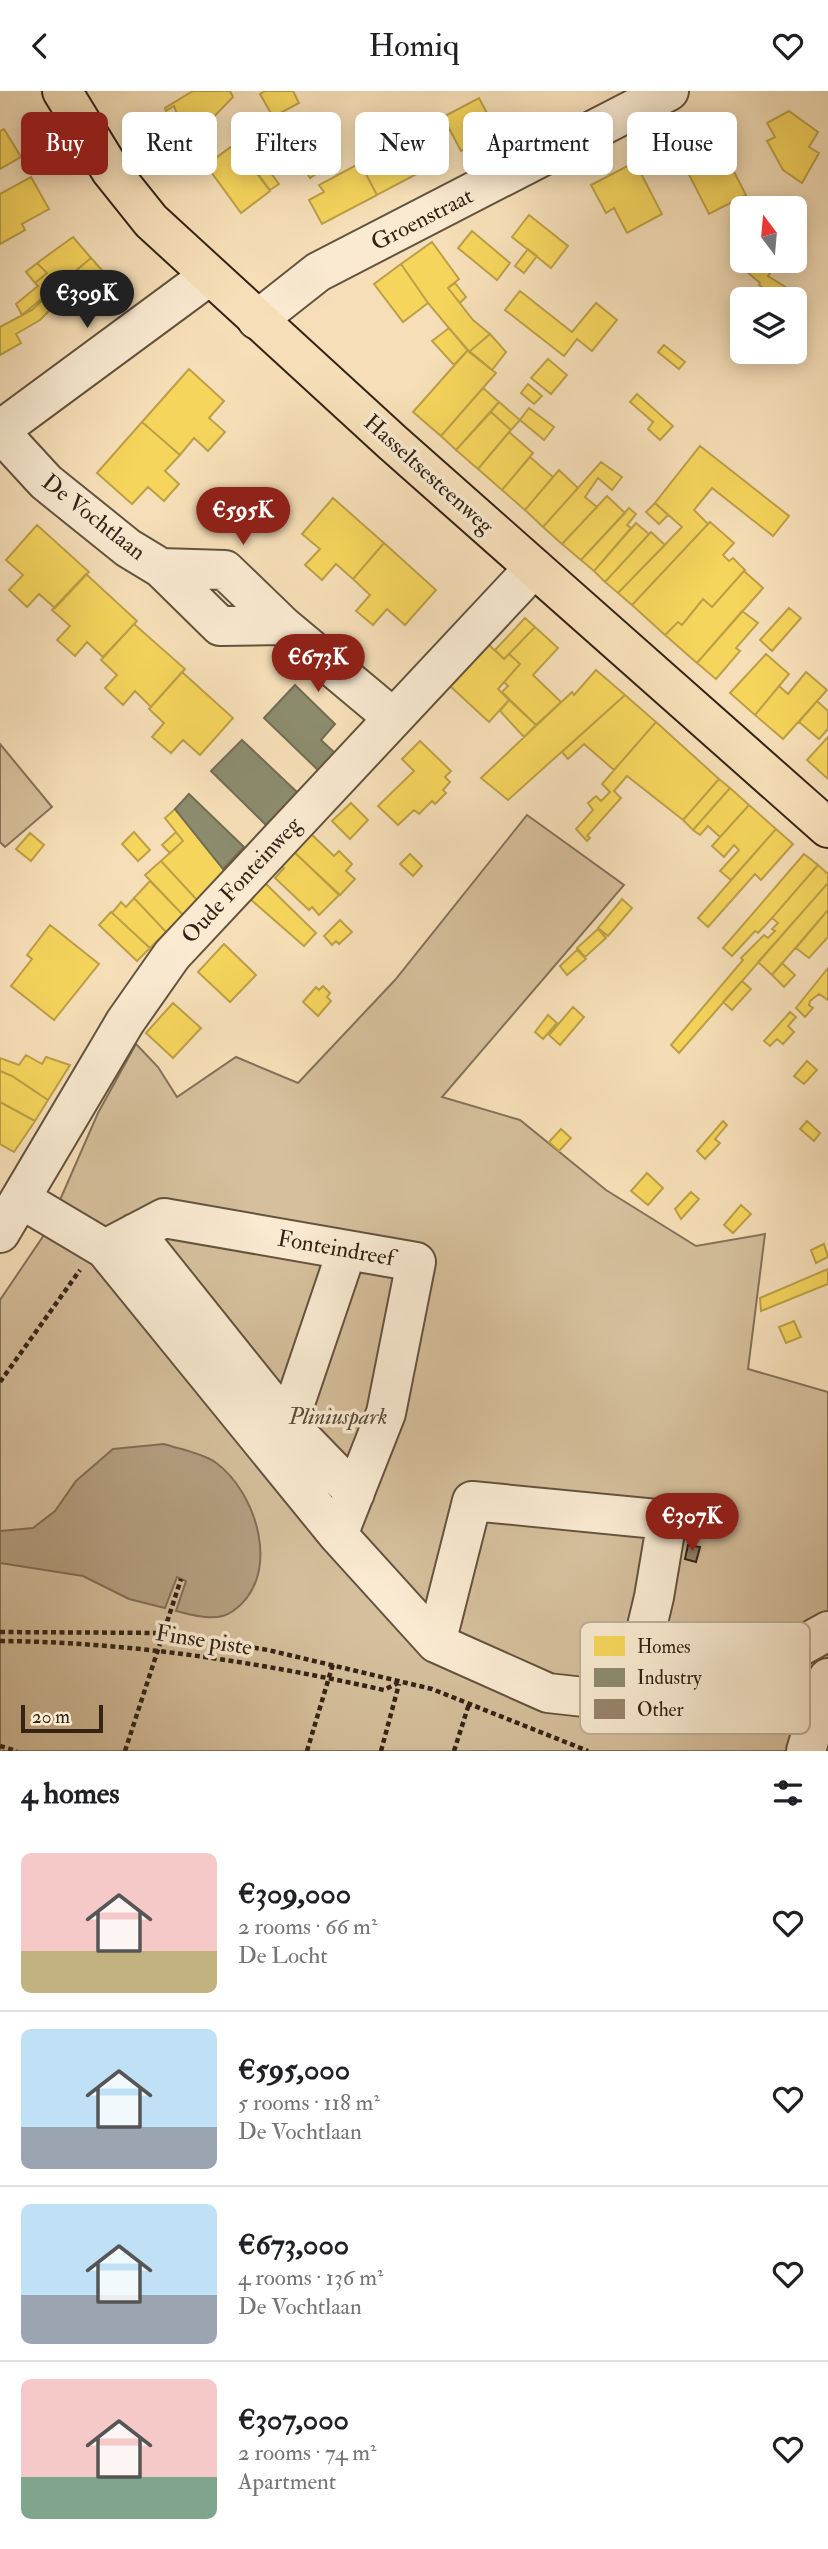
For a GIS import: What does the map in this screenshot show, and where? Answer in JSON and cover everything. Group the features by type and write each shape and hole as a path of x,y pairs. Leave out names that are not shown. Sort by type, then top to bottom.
{"main road":[{"name":"Hasseltsesteenweg","path":"62,91 111,171 151,221 257,320 828,828"}],"street":[{"name":"Groenstraat","path":"257,320 318,272 669,91"},
{"path":"0,431 209,276"},
{"name":"De Vochtlaan","path":"0,431 46,482 128,548 161,568 225,570 282,625 392,717"},
{"name":"Oude Fonteinweg","path":"0,1233 125,1022 172,955 534,568"},
{"path":"21,1199 113,1242 355,1493"},
{"name":"Fonteindreef","path":"113,1242 164,1218 415,1262 386,1413 338,1535"},
{"path":"113,1242 338,1535 436,1643 548,1693 580,1697"},
{"path":"288,1424 347,1250"},
{"path":"436,1643 472,1501 667,1520 648,1622"},
{"path":"810,1641 828,1631"},
{"path":"806,1751 828,1678"}],"path":[{"path":"0,1382 113,1242"},
{"path":"125,1751 181,1579"},
{"path":"0,1632 164,1633 333,1664 399,1683 432,1689 588,1751"},
{"name":"Finse piste","path":"0,1641 72,1641 160,1650 329,1678 384,1690 399,1683"},
{"path":"307,1751 333,1664"},
{"path":"381,1751 399,1683"},
{"path":"454,1751 469,1704"},
{"path":"0,1747 17,1751"}],"green space":[{"path":"0,744 52,807 5,847 0,842"},
{"name":"Pliniuspark","path":"527,815 624,885 442,1097 520,1120 606,1190 696,1246 765,1234 748,1369 828,1392 828,1751 0,1751 0,1300 46,1232 98,1113 136,1044 158,1067 177,1097 236,1057 298,1083 395,980"}],"shaded area":[{"path":"164,1444 215,1462 243,1493 252,1513 260,1556 257,1577 248,1596 233,1611 220,1617 212,1617 176,1611 186,1581 177,1577 165,1608 129,1599 83,1576 0,1563 0,1531 33,1528 55,1511 76,1481 113,1449"}],"building: Homes":[{"path":"193,91 230,91 233,97 217,114 176,112 174,106 166,111 165,108"},
{"path":"265,91 293,91 299,103 282,112 270,112 260,94"},
{"path":"479,98 486,112 463,112 461,151 449,128 449,114"},
{"path":"789,111 818,132 809,147 819,153 802,183 783,170 767,141 775,137 767,123"},
{"path":"4,129 21,157 0,169 0,131"},
{"path":"231,147 231,175 258,175 270,191 241,213 213,175 217,175 217,157"},
{"path":"355,166 355,175 366,175 377,195 322,224 309,200 324,192 319,185"},
{"path":"627,166 627,175 642,175 662,214 627,233 614,208 606,213 591,185"},
{"path":"259,175 272,175 279,184 270,190"},
{"path":"366,175 415,175 377,195"},
{"path":"689,175 736,175 746,195 730,196 730,203 709,214"},
{"path":"31,177 49,209 22,224 25,230 0,244 0,194"},
{"path":"529,215 568,246 551,268 512,237"},
{"path":"472,231 510,263 497,280 458,248"},
{"path":"73,237 91,258 22,315 16,304 38,286 35,283 47,273 37,263"},
{"path":"432,242 459,279 448,288 473,320 490,334 469,352 428,303 401,264"},
{"path":"528,249 537,256 524,273 515,266"},
{"path":"91,258 109,278 93,293 95,297 79,311 57,287"},
{"path":"37,263 47,273 35,283 26,272"},
{"path":"401,264 428,303 403,322 374,284"},
{"path":"748,273 770,273 768,276 785,287 762,287"},
{"path":"455,283 466,297 460,303 448,288"},
{"path":"57,287 68,300 57,309 54,306 40,320 16,334 21,343 0,355 0,327 32,310"},
{"path":"520,291 572,332 596,303 617,320 592,351 577,339 564,356 505,310"},
{"path":"449,328 468,350 454,365 432,341"},
{"path":"490,334 506,352 492,370 469,352"},
{"path":"664,345 685,362 679,369 658,352"},
{"path":"468,350 496,373 441,436 413,412"},
{"path":"548,359 567,375 551,394 531,378"},
{"path":"189,369 224,401 209,418 225,432 208,451 194,438 180,455 142,422"},
{"path":"528,384 542,396 534,404 521,393"},
{"path":"483,388 499,402 456,450 441,436"},
{"path":"637,394 673,426 660,440 648,429 653,422 630,402"},
{"path":"499,402 520,420 511,430 491,412"},
{"path":"529,408 554,427 544,440 520,420"},
{"path":"491,412 511,430 478,469 456,450"},
{"path":"142,422 180,455 165,471 179,484 164,501 148,487 132,504 97,473"},
{"path":"509,432 533,453 502,490 478,469"},
{"path":"700,446 789,516 773,536 712,488 694,510 708,524 632,605 618,593 682,527 655,503"},
{"path":"530,457 553,477 525,510 502,490"},
{"path":"601,462 622,477 612,490 598,478 585,497 597,507 562,544 543,527"},
{"path":"559,470 578,488 543,527 525,510"},
{"path":"607,496 625,513 581,560 562,544"},
{"path":"333,498 384,543 353,579 336,564 322,580 305,565 320,549 302,534"},
{"path":"655,503 668,515 659,524 646,512"},
{"path":"629,508 636,514 627,525 631,528 594,571 581,560"},
{"path":"710,522 734,543 723,555 729,561 733,558 745,570 712,607 703,599 682,625 678,622 665,635 632,605"},
{"path":"636,523 649,534 605,582 594,571"},
{"path":"37,525 89,572 55,608 39,594 27,607 9,590 23,575 6,560"},
{"path":"651,532 665,545 618,593 605,582"},
{"path":"384,543 436,590 405,625 387,609 373,625 356,611 370,595 353,579"},
{"path":"744,571 763,588 697,663 665,635 678,622 682,625 703,599 712,607"},
{"path":"86,574 137,621 103,657 87,642 75,656 57,640 70,626 52,610"},
{"path":"789,608 801,618 772,651 760,640"},
{"path":"742,611 758,623 736,648 740,651 716,679 697,663"},
{"path":"525,618 535,627 504,659 495,650"},
{"path":"134,624 185,669 151,707 135,691 123,705 105,688 117,675 101,660"},
{"path":"535,627 558,648 533,675 561,702 536,725 502,692 508,686 504,682 520,664 509,654"},
{"path":"489,645 504,659 509,654 520,664 498,689 509,700 489,722 450,686"},
{"path":"766,654 789,674 755,715 730,693"},
{"path":"596,670 625,695 508,800 481,778 572,692 574,695"},
{"path":"182,672 233,718 200,755 183,740 171,753 152,737 164,723 149,709"},
{"path":"806,672 827,690 783,739 755,715 779,686 788,694"},
{"path":"625,695 656,722 614,770 584,744 568,759 562,752"},
{"path":"509,700 536,725 524,737 500,711"},
{"path":"817,701 828,711 828,729 819,739 799,722"},
{"path":"656,722 719,779 683,820 627,776 614,791 621,798 587,836 590,838 587,841 576,829 593,810 588,803 596,796 601,801 610,792 602,784"},
{"path":"828,737 828,779 807,760"},
{"path":"420,741 451,771 445,777 450,782 443,790 446,793 435,804 432,801 419,814 414,810 398,825 378,806 414,771 402,759"},
{"path":"719,779 730,788 693,830 683,820"},
{"path":"730,788 749,805 720,837 708,826 700,835 693,830"},
{"path":"351,803 368,820 350,839 332,821"},
{"path":"749,805 776,829 731,880 720,871 739,850 734,845 724,857 712,846"},
{"path":"175,809 226,872 197,900 161,861 183,841 165,818"},
{"path":"776,829 793,844 761,880 755,874 708,927 698,918"},
{"path":"134,832 150,850 138,861 122,844"},
{"path":"176,832 183,841 170,853 162,845"},
{"path":"309,832 334,856 339,851 352,864 346,871 355,879 340,895 292,850"},
{"path":"30,833 44,845 31,861 16,849"},
{"path":"292,850 339,895 319,915 312,907 309,910 275,878 284,868 279,864"},
{"path":"410,854 422,866 413,876 400,864"},
{"path":"804,854 818,865 758,933 755,931 732,956 723,948"},
{"path":"161,861 197,900 183,915 145,875"},
{"path":"818,865 828,874 828,883 679,1053 671,1045 743,960 741,958 764,935 768,938 775,931 772,929 778,923 772,918"},
{"path":"150,881 183,915 166,932 134,898"},
{"path":"263,881 316,933 304,946 249,898"},
{"path":"828,883 828,910 772,975 758,962"},
{"path":"134,898 166,932 150,948 112,913 121,902 126,907"},
{"path":"622,899 632,908 608,936 598,928"},
{"path":"828,910 828,937 809,958 796,948"},
{"path":"111,912 150,948 137,961 99,925"},
{"path":"340,920 352,932 339,944 336,941 332,945 324,936"},
{"path":"50,925 99,964 54,1020 11,986 32,959 27,955"},
{"path":"598,929 606,938 585,957 577,948"},
{"path":"224,944 256,975 230,1002 198,972"},
{"path":"577,950 586,959 567,975 560,966"},
{"path":"782,963 795,975 784,987 772,975"},
{"path":"828,968 828,1000 819,994 810,1001 809,1005 813,1008 805,1017 796,1008"},
{"path":"742,981 751,989 732,1010 723,1002"},
{"path":"323,986 330,993 327,997 331,1001 318,1016 303,1002 316,987 319,990"},
{"path":"173,1003 201,1028 173,1058 146,1033"},
{"path":"573,1007 584,1017 560,1045 549,1035"},
{"path":"790,1012 796,1017 788,1026 794,1032 783,1044 777,1039 770,1046 764,1041"},
{"path":"548,1015 557,1023 543,1039 535,1032"},
{"path":"26,1055 42,1064 46,1057 70,1065 48,1100 0,1071 0,1058 19,1065"},
{"path":"807,1061 817,1070 804,1084 794,1076"},
{"path":"0,1071 48,1100 35,1121 0,1102"},
{"path":"0,1102 35,1121 14,1152 0,1144"},
{"path":"723,1121 727,1125 715,1139 720,1143 705,1159 697,1151"},
{"path":"807,1121 820,1133 814,1141 800,1129"},
{"path":"561,1129 571,1138 559,1151 549,1142"},
{"path":"647,1173 663,1188 648,1205 631,1191"},
{"path":"691,1192 699,1199 681,1219 675,1209"},
{"path":"741,1205 751,1214 733,1233 724,1225"},
{"path":"824,1244 828,1257 816,1263 811,1250"},
{"path":"828,1269 828,1284 761,1311 760,1298"},
{"path":"794,1321 801,1337 786,1343 779,1327"}],"building: Industry":[{"path":"295,685 335,724 321,740 336,754 319,771 264,718"},
{"path":"242,740 298,793 266,825 211,771"},
{"path":"189,794 244,847 223,869 175,809"}],"building: Other":[{"path":"688,1545 700,1547 696,1562 685,1559"}]}
